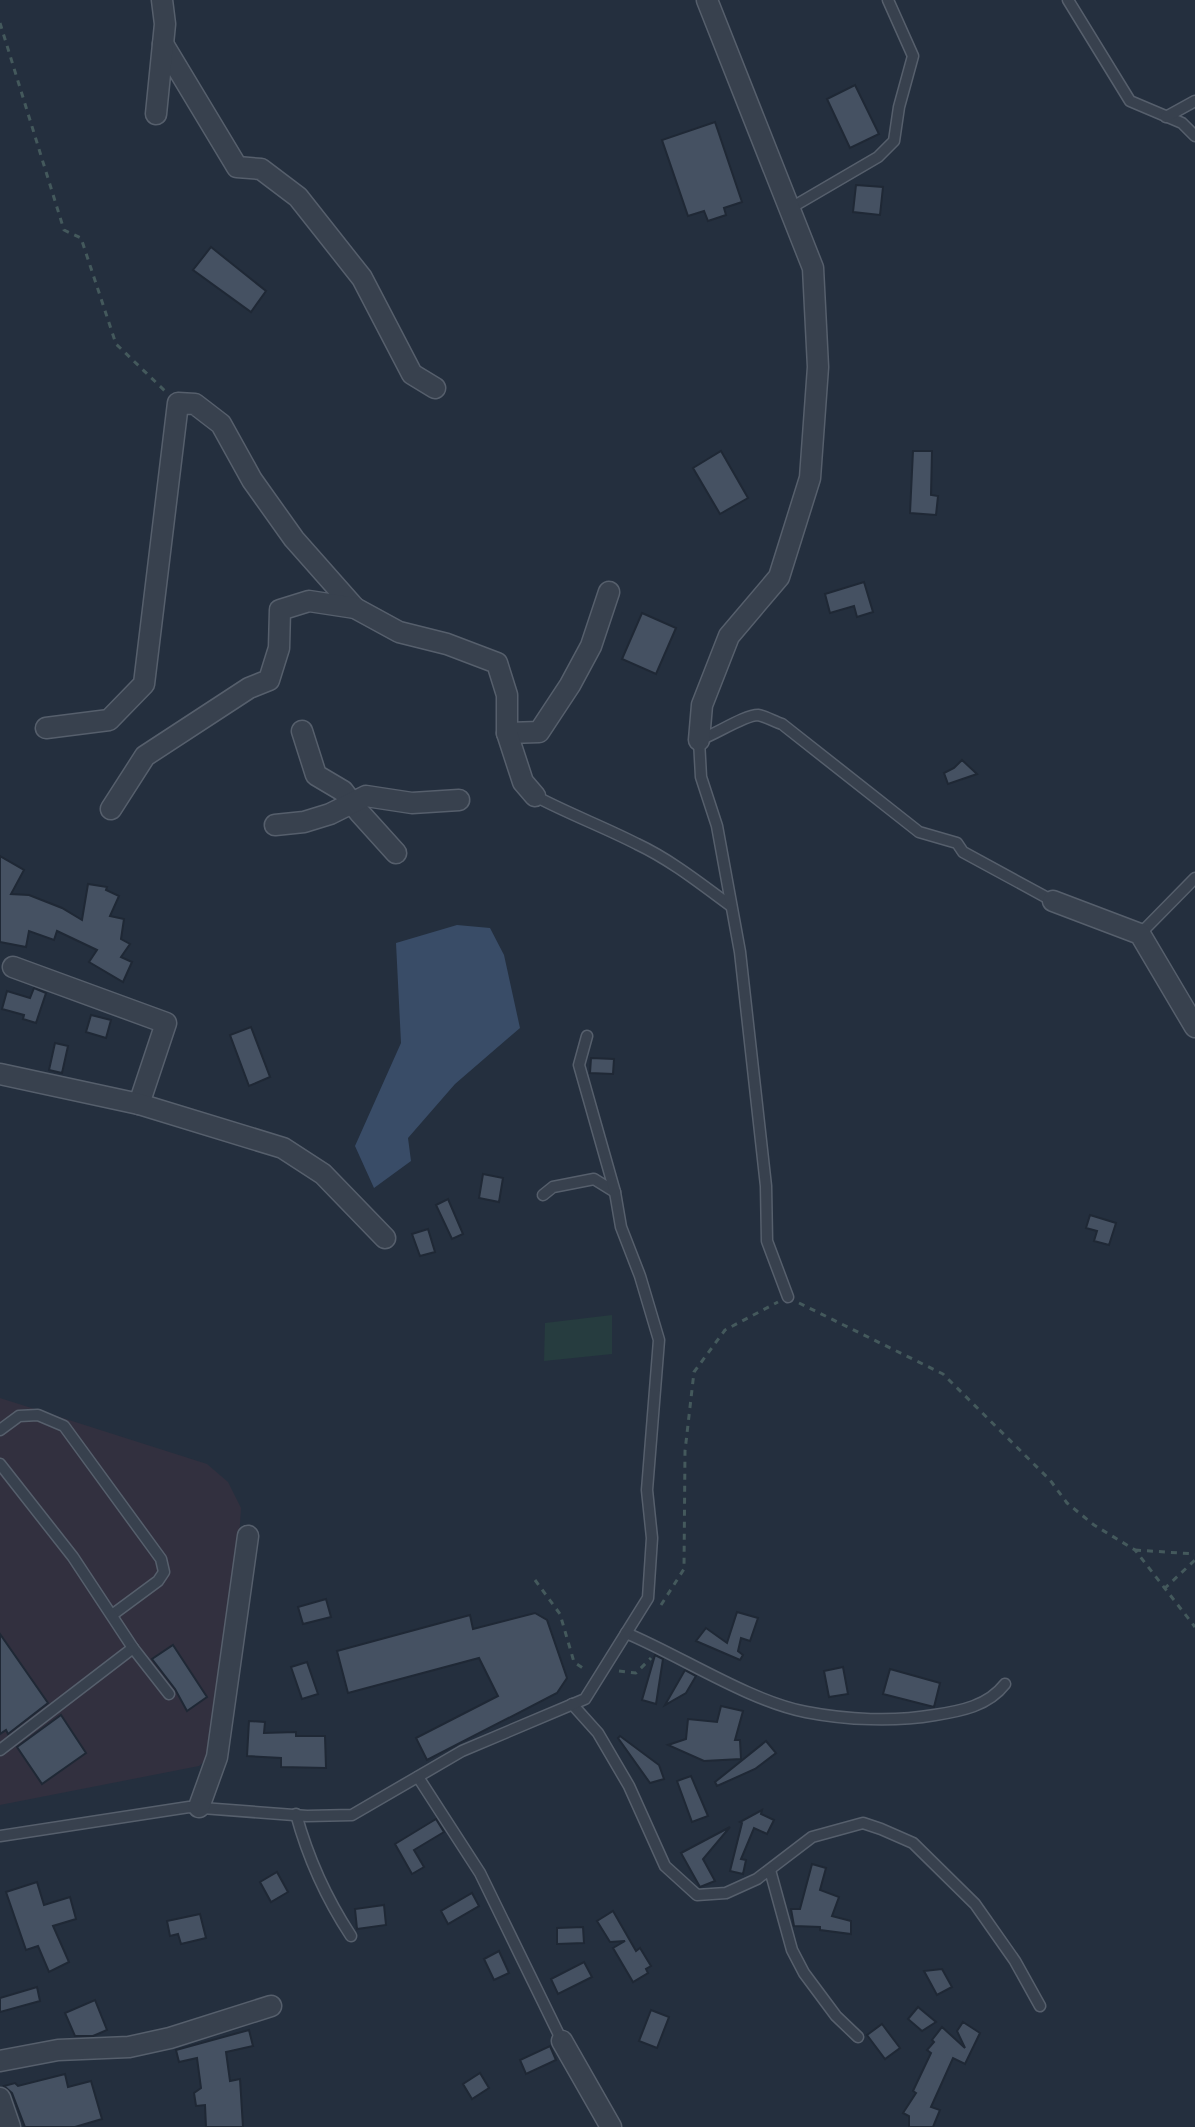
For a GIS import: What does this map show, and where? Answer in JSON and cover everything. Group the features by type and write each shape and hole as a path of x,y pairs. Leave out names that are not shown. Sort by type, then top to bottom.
{"street":[{"path":"156,114 165,24 162,0"},
{"path":"699,740 702,705 729,636 779,577 810,478 818,367 813,268 707,0"},
{"path":"163,44 237,167 261,169 298,197 362,278 412,374 435,388"},
{"path":"46,728 109,720 144,684 178,403 195,404 221,424 252,480 294,539 355,608 399,632 447,644 497,663 507,695 507,733 523,782 535,796"},
{"path":"507,733 539,732 591,646 609,592"},
{"path":"111,809 145,756 249,688 269,680 279,648 280,610 309,601 355,608"},
{"path":"302,731 316,775 343,791 396,853"},
{"path":"275,825 304,822 366,796 412,803 459,800"},
{"path":"1053,901 1140,934 1195,1027"},
{"path":"13,967 166,1023 139,1104"},
{"path":"0,1074 139,1104 295,1154 323,1174 385,1238"},
{"path":"199,1807 217,1757 248,1536"},
{"path":"0,2061 58,2050 129,2047 170,2038 271,2006"},
{"path":"562,2041 611,2127"},
{"path":"0,2098 10,2127"}],"lane":[{"path":"789,209 878,157 894,141 899,107 913,56 888,0"},
{"path":"1068,0 1130,101 1182,123 1195,136"},
{"path":"1166,117 1195,101"},
{"path":"788,1297 767,1241 766,1186 740,952 717,826 701,777 699,740 721,733 738,720 758,715 782,724 919,832 957,843 963,852 1053,901"},
{"path":"535,796 566,813 639,844 731,906"},
{"path":"1140,934 1195,878"},
{"path":"0,1836 199,1807 352,1815 462,1751 585,1699 648,1598 652,1538 647,1490 659,1340 621,1227 615,1192 579,1065 587,1036"},
{"path":"543,1195 553,1187 594,1179 615,1192"},
{"path":"0,1430 19,1416 38,1415 64,1426 161,1559 164,1572 158,1581 112,1615"},
{"path":"0,1464 73,1557 133,1648 169,1694"},
{"path":"626,1633 765,1699 819,1714 911,1719 963,1710 996,1696 1005,1684"},
{"path":"0,1750 133,1648"},
{"path":"572,1704 598,1733 629,1786 665,1866 697,1895 726,1893 757,1879 812,1837 863,1823 913,1843 975,1904 1002,1941 1040,2006"},
{"path":"418,1777 480,1873 562,2041"},
{"path":"296,1814 303,1840 329,1900 351,1936"},
{"path":"770,1870 792,1950 804,1973 836,2016 858,2037"}],"path":[{"path":"0,23 64,230 81,238 116,344 178,403"},
{"path":"633,1622 651,1614 662,1604 684,1569 685,1451 694,1372 725,1330 788,1297 943,1374 1050,1480 1067,1503 1094,1525 1135,1550 1195,1627"},
{"path":"1135,1550 1195,1554"},
{"path":"1164,1589 1195,1560"},
{"path":"535,1580 560,1614 574,1662 586,1670 636,1673 647,1665 659,1647"}],"shaded area":[{"path":"0,1398 207,1464 228,1482 241,1508 239,1541 208,1758 199,1766 0,1805"}],"green space":[{"path":"612,1315 612,1354 544,1361 545,1323"}],"water":[{"path":"457,925 490,928 504,955 520,1028 455,1084 408,1138 411,1161 374,1188 355,1146 401,1043 396,943"}],"building":[{"path":"855,85 879,134 850,148 827,99"},
{"path":"715,122 742,202 724,208 726,215 708,221 704,211 688,216 662,140"},
{"path":"856,185 883,187 880,215 853,212"},
{"path":"211,247 266,291 251,312 193,270"},
{"path":"721,451 748,498 720,514 693,468"},
{"path":"913,451 932,451 931,495 938,496 936,515 910,513"},
{"path":"864,582 873,612 857,617 854,606 830,613 825,594"},
{"path":"642,613 676,628 656,674 622,659"},
{"path":"962,760 977,774 948,784 944,773"},
{"path":"0,856 24,870 11,894 29,895 82,920 88,884 107,887 106,890 119,896 110,916 124,919 121,939 130,944 121,957 132,962 123,982 89,962 97,950 57,931 54,940 29,931 26,947 0,942"},
{"path":"34,988 46,993 36,1023 23,1019 24,1015 2,1009 7,991 30,998"},
{"path":"91,1015 111,1020 106,1038 86,1032"},
{"path":"251,1027 270,1077 249,1086 230,1035"},
{"path":"55,1043 68,1046 62,1073 49,1070"},
{"path":"591,1058 614,1059 613,1074 590,1073"},
{"path":"483,1174 503,1178 499,1202 479,1198"},
{"path":"448,1199 463,1234 452,1239 436,1205"},
{"path":"1090,1215 1116,1223 1109,1245 1094,1241 1097,1231 1086,1228"},
{"path":"428,1229 435,1252 420,1256 412,1234"},
{"path":"326,1599 331,1617 303,1624 298,1607"},
{"path":"737,1612 758,1618 750,1641 741,1638 738,1651 743,1655 740,1660 696,1641 706,1628 727,1643"},
{"path":"535,1613 547,1620 567,1678 557,1693 427,1760 416,1738 498,1696 479,1658 348,1693 337,1651 470,1615 473,1629"},
{"path":"0,1634 48,1703 8,1734 6,1730 0,1734"},
{"path":"173,1645 207,1697 187,1711 152,1659"},
{"path":"655,1655 663,1659 656,1704 642,1700"},
{"path":"307,1662 318,1694 302,1699 291,1667"},
{"path":"843,1667 848,1694 829,1697 824,1671"},
{"path":"890,1669 940,1683 934,1707 883,1694"},
{"path":"685,1670 696,1676 686,1693 665,1705"},
{"path":"721,1706 743,1711 735,1740 740,1740 741,1759 704,1761 668,1745 686,1739 688,1719 717,1722"},
{"path":"61,1715 86,1753 42,1784 17,1747"},
{"path":"249,1721 265,1722 264,1733 296,1732 296,1736 325,1736 326,1768 281,1767 281,1758 247,1756"},
{"path":"620,1736 659,1765 664,1779 650,1783 618,1738"},
{"path":"766,1741 776,1753 755,1769 717,1786 715,1782"},
{"path":"691,1776 708,1816 692,1822 677,1781"},
{"path":"762,1810 761,1814 774,1820 767,1834 754,1828 741,1859 746,1860 743,1874 730,1871 740,1822"},
{"path":"436,1819 444,1832 414,1850 424,1867 412,1874 395,1844"},
{"path":"730,1827 703,1859 715,1881 700,1887 681,1853"},
{"path":"812,1864 826,1868 820,1890 839,1897 832,1916 851,1921 851,1934 820,1930 820,1927 794,1926 791,1909 800,1909"},
{"path":"277,1872 288,1892 271,1902 260,1882"},
{"path":"37,1882 44,1905 70,1897 76,1919 53,1926 69,1962 49,1972 38,1946 26,1950 6,1892"},
{"path":"472,1893 479,1906 448,1924 441,1911"},
{"path":"384,1905 386,1925 357,1929 355,1909"},
{"path":"613,1911 636,1951 640,1948 651,1966 646,1969 648,1973 633,1982 613,1948 625,1941 610,1942 597,1921"},
{"path":"200,1914 206,1938 181,1944 178,1934 170,1936 167,1921"},
{"path":"583,1927 584,1943 557,1944 557,1928"},
{"path":"499,1951 509,1973 494,1980 484,1959"},
{"path":"584,1962 592,1977 558,1994 551,1979"},
{"path":"942,1969 952,1987 937,1995 924,1971"},
{"path":"37,1987 40,2001 0,2012 0,1998"},
{"path":"95,2000 107,2030 93,2036 75,2036 65,2013"},
{"path":"918,2007 936,2022 922,2031 908,2019"},
{"path":"651,2010 669,2017 657,2048 639,2041"},
{"path":"963,2022 980,2033 965,2064 953,2058 931,2107 940,2110 933,2127 909,2127 909,2116 903,2113 916,2093 913,2091 931,2053 927,2050 934,2042 932,2040 942,2027 965,2048 957,2031"},
{"path":"882,2024 900,2048 885,2059 867,2035"},
{"path":"249,2030 253,2046 226,2052 230,2081 240,2079 243,2127 206,2127 205,2105 196,2106 194,2093 201,2088 197,2058 179,2062 176,2050"},
{"path":"550,2046 556,2060 526,2074 520,2060"},
{"path":"480,2073 489,2088 472,2099 463,2084"},
{"path":"65,2074 68,2087 91,2081 102,2119 75,2127 25,2127 12,2093 4,2086 15,2083 18,2086"}]}
